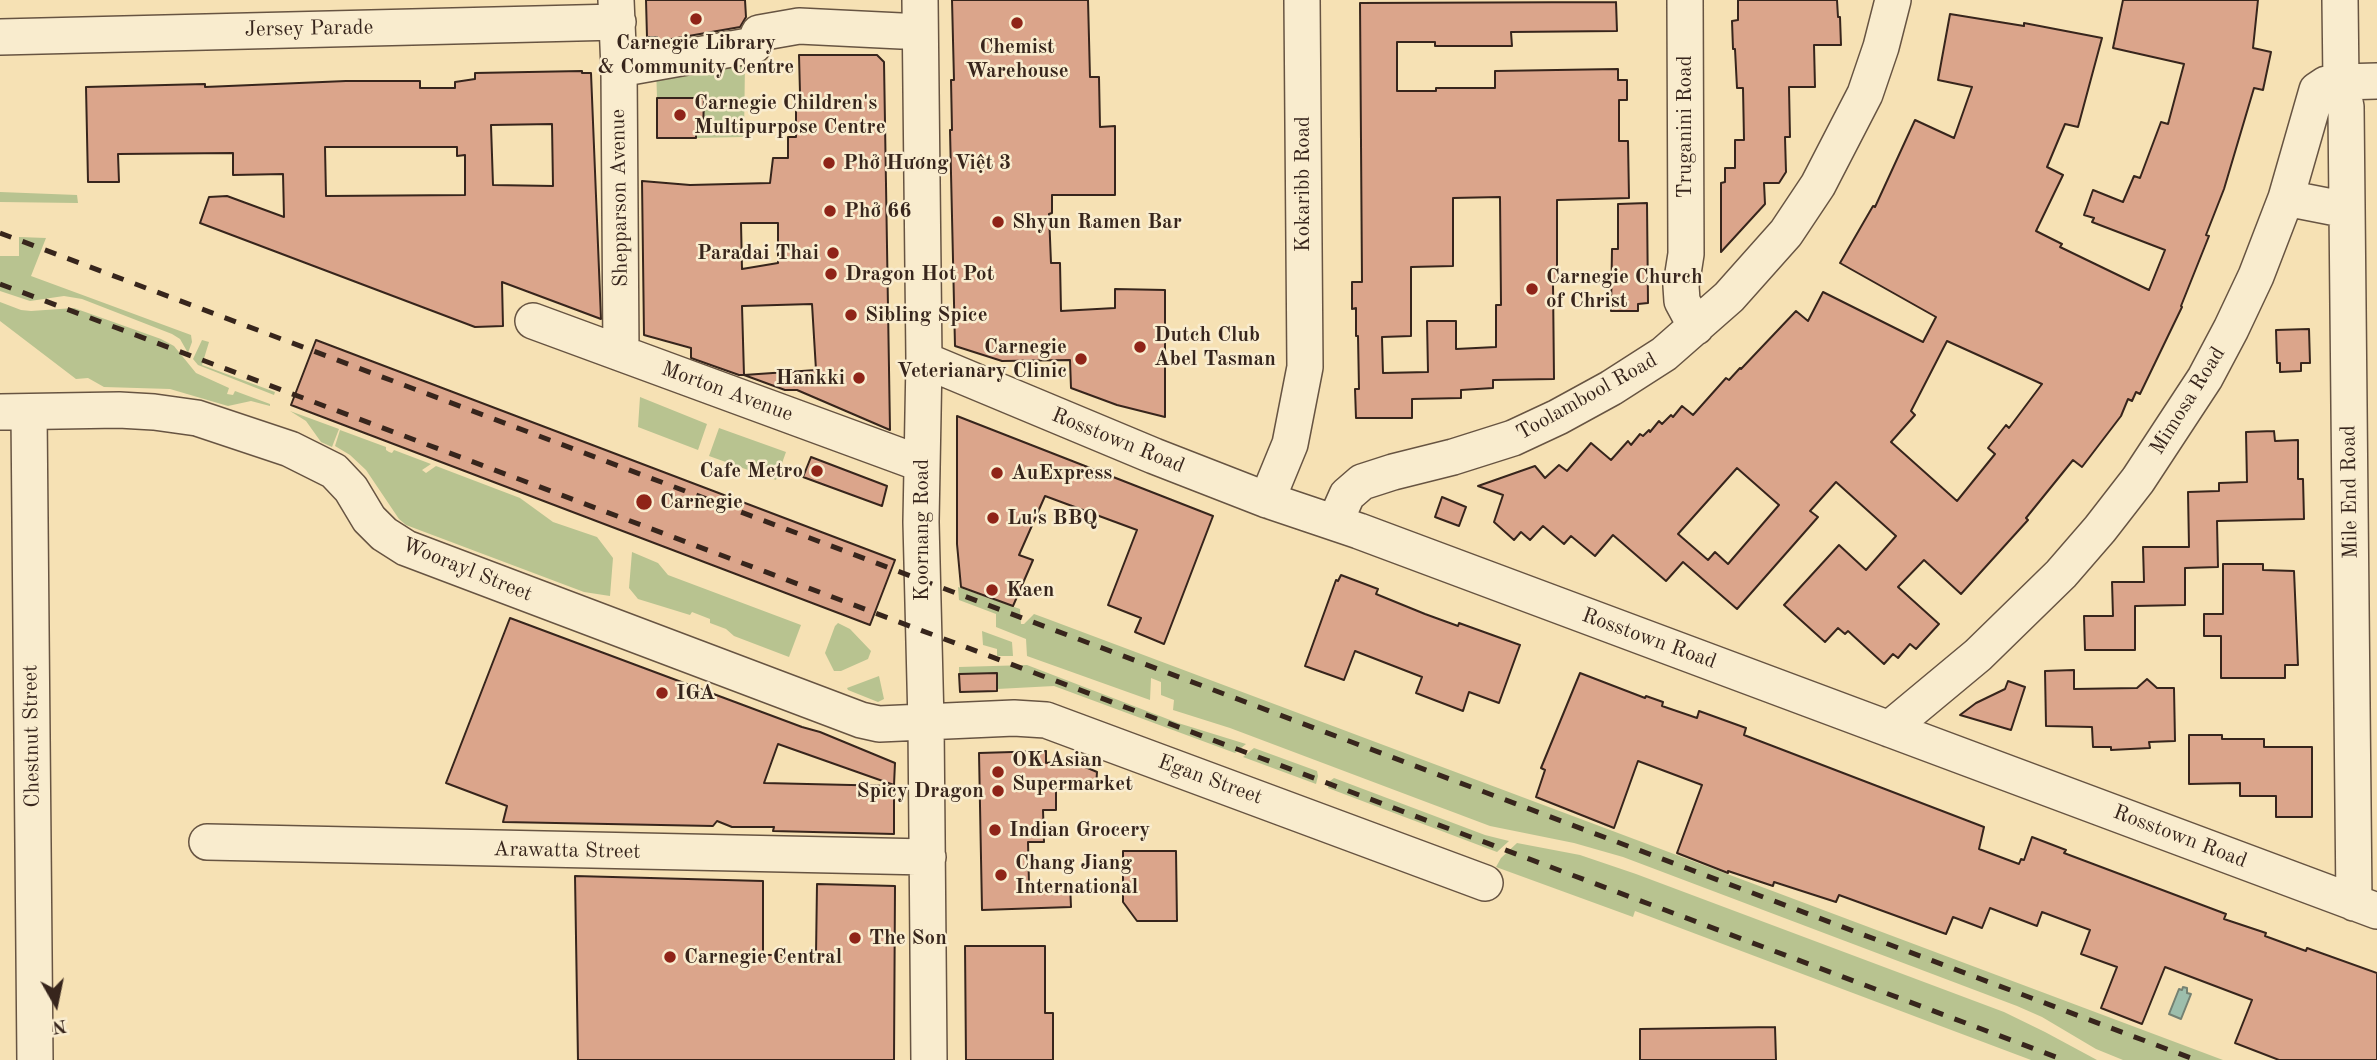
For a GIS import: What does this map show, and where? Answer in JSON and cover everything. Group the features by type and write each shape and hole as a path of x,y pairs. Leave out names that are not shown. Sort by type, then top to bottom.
{"street":[{"name":"Koornang Road","path":"920,0 924,360 922,578 929,1060"},
{"name":"Kokaribb Road","path":"1276,503 1308,456 1314,421 1305,367 1302,0"},
{"name":"Truganini Road","path":"1685,0 1686,254 1700,285 1707,317"},
{"name":"Toolambool Road","path":"1347,526 1364,509 1378,477 1501,442 1558,417 1611,388 1664,354 1707,317 1756,268 1786,233 1818,185 1865,94 1893,0"},
{"path":"2340,0 2341,82 2377,81"},
{"name":"Jersey Parade","path":"0,37 296,15 617,11"},
{"name":"Shepparson Avenue","path":"617,11 621,353"},
{"path":"619,69 754,45 760,33 799,26 901,31"},
{"name":"Mimosa Road","path":"1889,729 2016,618 2093,538 2138,480 2206,378 2256,276 2286,198 2317,90 2326,84 2341,82"},
{"name":"Mile End Road","path":"2341,82 2346,107 2347,210 2363,349 2366,907"},
{"path":"2286,198 2347,210"},
{"name":"Morton Avenue","path":"533,321 922,464"},
{"name":"Rosstown Road","path":"924,360 1154,456 1276,503 1347,526 2366,907"},
{"name":"Woorayl Street","path":"14,412 154,412 197,418 267,441 311,458 334,471 351,489 369,519 384,534 406,548 861,720 879,724 926,723"},
{"name":"Chestnut Street","path":"14,412 35,1060"},
{"name":"Egan Street","path":"926,723 1014,718 1046,720 1485,883"},
{"name":"Arawatta Street","path":"207,842 928,858"}],"green space":[{"path":"745,62 744,137 696,138 696,132 703,131 704,99 657,98 656,65"},
{"path":"0,192 77,195 78,203 0,202"},
{"path":"19,237 46,238 31,276 191,335 192,342 188,353 180,339 172,334 82,299 64,296 30,301 0,291 0,256 19,256"},
{"path":"0,302 31,311 74,308 161,339 174,346 196,373 229,388 227,394 233,395 235,391 270,406 251,401 228,406 170,389 104,387 88,378 76,379 0,321"},
{"path":"202,340 209,342 202,365 275,392 274,395 198,365 193,359"},
{"path":"640,397 707,424 698,450 638,427"},
{"path":"290,411 339,429 332,447 321,442 306,421"},
{"path":"719,428 786,452 776,480 709,456"},
{"path":"340,430 386,447 389,452 394,450 431,464 422,470 426,473 436,466 520,498 553,522 597,537 613,558 610,596 584,592 406,525 399,519 366,470 335,446"},
{"path":"632,552 658,563 668,575 801,625 789,657 734,636 726,629 710,623 710,619 692,612 690,615 638,599 629,588"},
{"path":"958,587 1020,609 1021,624 1034,614 2223,1060 2123,1060 2096,1049 2042,1017 2017,1006 1623,857 1574,843 1490,826 1230,728 1173,710 1174,700 1161,695 1161,682 1151,678 1150,700 1027,656 1026,639 996,627 996,614 959,600"},
{"path":"838,623 850,629 871,651 868,659 841,671 834,671 825,653"},
{"path":"982,631 1012,642 1013,656 997,656 997,649 983,645"},
{"path":"1027,665 1178,723 1246,744 1235,753 1054,686 997,689 959,674 959,667"},
{"path":"879,676 884,699 878,702 847,688"},
{"path":"1254,748 1317,771 1316,784 1243,757"},
{"path":"1334,778 1485,835 1509,841 1497,852 1328,788"},
{"path":"1517,843 1580,855 1636,874 2004,1012 2097,1060 2031,1060 1635,911 1633,917 1496,867 1501,858"}],"shaded area":[{"path":"2183,987 2191,994 2181,1019 2169,1014 2179,989 2182,990"}],"building":[{"name":"Carnegie Library & Community Centre","path":"646,0 745,0 746,17 740,27 660,41 657,37 647,37"},
{"path":"952,0 1088,0 1090,77 1099,77 1100,127 1115,126 1115,195 1052,195 1052,213 1049,214 1051,263 1060,263 1061,311 1115,308 1115,289 1165,290 1165,417 1117,405 1071,388 1070,360 1002,361 955,346 950,130 951,80 954,80"},
{"path":"1738,0 1837,0 1841,45 1814,45 1815,87 1789,87 1790,137 1785,137 1786,172 1779,183 1764,183 1765,204 1721,252 1721,183 1725,182 1725,168 1735,168 1735,140 1744,140 1743,88 1737,88 1733,49 1732,21 1738,20"},
{"path":"2123,0 2258,0 2253,48 2271,52 2263,90 2254,88 2224,189 2206,235 2209,236 2182,307 2140,394 2136,392 2132,401 2128,399 2121,416 2082,467 2073,460 2026,518 2028,520 1961,594 1924,560 1898,587 1939,624 1916,649 1910,644 1898,658 1893,654 1884,664 1848,631 1845,634 1838,628 1825,642 1784,605 1839,545 1866,570 1896,536 1836,482 1810,511 1818,517 1737,609 1683,562 1666,581 1613,535 1595,556 1571,536 1564,544 1543,526 1530,540 1521,532 1514,540 1494,522 1503,495 1478,486 1535,466 1545,478 1559,465 1567,471 1591,443 1611,460 1628,441 1631,445 1640,434 1643,436 1649,430 1650,432 1659,421 1662,424 1671,415 1673,417 1682,406 1693,415 1726,378 1729,380 1741,369 1796,311 1808,321 1823,292 1923,342 1936,317 1840,263 1873,206 1875,207 1915,120 1954,138 1972,87 1938,80 1950,14 2024,26 2024,23 2102,38 2078,127 2065,124 2047,167 2063,175 2036,231 2062,244 2060,247 2149,290 2165,250 2092,222 2094,218 2084,215 2093,190 2123,202 2134,176 2140,178 2161,122 2168,124 2184,64 2113,48","holes":["1947,341 2042,384 2009,428 2006,425 1988,448 1995,454 1957,501 1891,442 1915,415 1911,411","1737,468 1779,505 1728,564 1715,552 1708,560 1678,534"]},
{"path":"1616,2 1617,31 1511,32 1512,46 1435,46 1435,42 1397,42 1397,91 1495,88 1495,71 1618,69 1618,80 1627,80 1627,100 1619,100 1619,141 1628,141 1629,198 1557,200 1557,283 1553,283 1554,379 1493,380 1493,388 1461,390 1461,398 1412,399 1412,418 1356,418 1355,389 1359,389 1358,336 1356,308 1352,309 1352,282 1362,282 1360,3","holes":["1500,197 1501,305 1496,305 1496,347 1456,349 1456,321 1427,321 1428,372 1383,373 1382,337 1411,336 1411,267 1453,266 1453,198"]},
{"path":"799,55 877,55 884,62 890,430 797,390 785,390 691,358 691,348 644,335 642,181 690,185 770,183 773,158 788,158 788,137 796,137 796,93 800,93","holes":["741,223 778,223 778,263 742,269","812,304 816,370 744,375 742,306"]},
{"path":"475,73 591,73 601,319 502,282 503,326 475,327 200,223 209,197 227,196 284,217 283,174 233,175 233,153 118,154 119,182 88,182 86,87 205,84 205,87 420,81 420,88 455,88 455,82 475,79","holes":["552,124 553,186 493,185 491,125","325,147 457,147 457,156 465,155 465,195 326,196"]},
{"name":"Carnegie Children's Multipurpose Centre","path":"657,98 704,98 703,132 696,132 696,138 657,138"},
{"path":"1647,203 1648,303 1638,304 1638,311 1611,311 1612,249 1618,249 1618,204"},
{"path":"2309,329 2310,363 2301,363 2301,371 2280,372 2280,363 2277,363 2276,330"},
{"name":"Carnegie","path":"316,340 895,560 870,625 291,405"},
{"path":"957,416 1213,516 1164,644 1135,632 1141,618 1108,605 1137,530 1045,496 1019,555 1033,560 1013,606 961,587 957,544"},
{"path":"2274,431 2275,441 2298,440 2298,479 2303,479 2304,519 2217,521 2218,567 2185,568 2185,605 2135,606 2135,650 2085,650 2084,616 2113,616 2112,582 2144,582 2143,547 2189,547 2188,492 2219,491 2219,483 2247,482 2246,432"},
{"path":"811,457 887,486 882,506 803,477"},
{"path":"1442,497 1466,507 1459,526 1435,517"},
{"path":"2223,564 2263,564 2263,570 2294,571 2298,665 2285,665 2285,678 2221,678 2221,636 2204,636 2204,614 2223,614"},
{"path":"1341,575 1378,589 1376,594 1425,614 1520,645 1499,703 1469,692 1463,711 1416,693 1422,677 1355,651 1344,680 1305,666 1336,580 1338,581"},
{"path":"510,618 820,732 895,763 894,785 778,744 764,783 894,786 894,834 773,831 774,827 732,827 717,821 713,826 503,822 507,806 446,783"},
{"path":"2074,670 2074,689 2137,688 2147,679 2157,688 2174,688 2175,741 2149,742 2150,748 2111,750 2111,747 2093,747 2092,727 2046,726 2045,671"},
{"path":"997,673 997,691 960,692 959,674"},
{"path":"1580,673 1645,698 1646,696 1663,702 1662,706 1697,718 1699,711 1746,728 1744,735 1984,827 1979,849 2019,864 2021,859 2024,860 2032,837 2066,850 2064,853 2226,914 2224,919 2266,933 2265,936 2377,973 2377,1060 2279,1060 2235,1043 2252,1000 2165,967 2142,1024 2101,1008 2117,967 2081,954 2090,930 2042,912 2037,926 1990,908 1982,928 1953,917 1946,934 1839,895 1836,902 1774,882 1773,886 1728,873 1677,853 1702,785 1638,761 1614,828 1536,797 1545,770 1541,768"},
{"path":"2008,681 2025,687 2011,730 1960,715 1976,703 2005,689"},
{"path":"2189,735 2222,735 2222,739 2264,739 2264,747 2312,747 2312,817 2276,817 2276,796 2240,796 2240,783 2189,784"},
{"path":"1046,751 1046,763 1069,760 1097,772 1096,788 1056,789 1056,810 1043,810 1044,842 1028,842 1029,885 1070,883 1071,907 982,910 979,753"},
{"path":"1123,851 1176,851 1177,921 1137,921 1123,902"},
{"name":"Carnegie Central","path":"575,876 763,881 763,955 816,955 817,884 895,886 894,1060 578,1060"},
{"path":"965,946 1045,946 1045,1013 1053,1013 1053,1060 966,1060"},
{"path":"1775,1027 1776,1060 1640,1060 1640,1029"}],"railway":[{"path":"0,233 2196,1060"},
{"path":"0,284 2064,1060"}],"place":[{"name":"Carnegie Library & Community Centre","path":"696,19"},
{"name":"Chemist Warehouse","path":"1017,23"},
{"name":"Carnegie Children's Multipurpose Centre","path":"680,115"},
{"name":"Phở Hương Việt 3","path":"829,163"},
{"name":"Phở 66","path":"830,211"},
{"name":"Shyun Ramen Bar","path":"998,222"},
{"name":"Paradai Thai","path":"833,253"},
{"name":"Dragon Hot Pot","path":"831,274"},
{"name":"Carnegie Church of Christ","path":"1532,289"},
{"name":"Sibling Spice","path":"851,315"},
{"name":"Dutch Club Abel Tasman","path":"1140,347"},
{"name":"Carnegie Veterianary Clinic","path":"1081,359"},
{"name":"Hankki","path":"859,378"},
{"name":"Cafe Metro","path":"817,471"},
{"name":"AuExpress","path":"997,473"},
{"name":"Carnegie","path":"644,502"},
{"name":"Lu's BBQ","path":"993,518"},
{"name":"Kaen","path":"992,590"},
{"name":"IGA","path":"662,693"},
{"name":"OK Asian Supermarket","path":"998,772"},
{"name":"Spicy Dragon","path":"998,791"},
{"name":"Indian Grocery","path":"995,830"},
{"name":"Chang Jiang International","path":"1001,875"},
{"name":"The Son","path":"855,938"},
{"name":"Carnegie Central","path":"670,957"}]}
